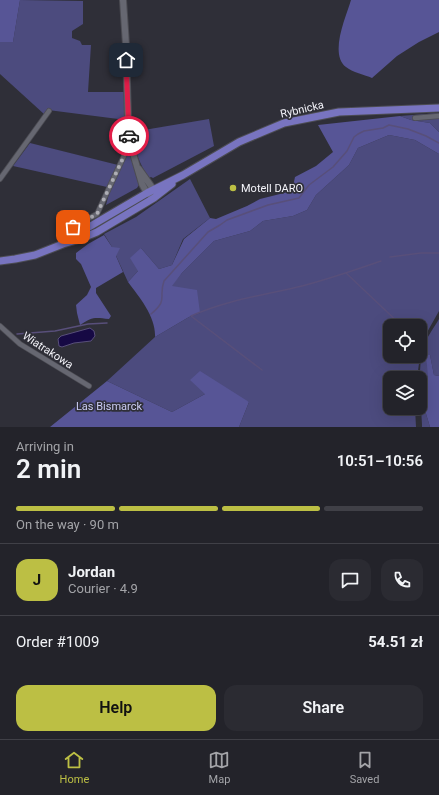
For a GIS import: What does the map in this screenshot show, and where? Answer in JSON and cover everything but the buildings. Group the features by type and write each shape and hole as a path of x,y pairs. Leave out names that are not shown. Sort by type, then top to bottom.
{"main road":[{"name":"Rybnicka","path":"78,237 150,191 183,175 248,138 284,123 339,112 439,108"},
{"name":"Rybnicka","path":"0,261 35,256 78,237 108,226 154,198 183,175"}],"street":[{"path":"123,0 130,143 138,168 146,178 154,198"},
{"path":"0,179 49,111"},
{"path":"415,118 439,116"},
{"path":"78,237 73,227 97,214 130,143"},
{"name":"Wiatrakowa","path":"0,326 20,344 89,386"}],"shaded area":[{"path":"20,0 83,1 83,24 72,31 72,38 80,41 82,45 91,45 88,92 125,92 126,120 48,110 44,114 0,74 0,42 13,42"},
{"path":"439,113 439,132 430,123 411,120 400,116"},
{"path":"209,119 214,146 153,178 149,178 142,167 134,145 132,132"},
{"path":"389,135 415,140 439,154 439,311 427,332 427,319 383,319 383,363 419,363 418,371 383,371 383,415 415,415 416,427 239,427 249,402 205,394 172,412 107,381 155,337 189,317 200,313 171,286 214,241 250,231 263,221 293,216 307,210 316,195 349,165 358,148"},
{"path":"30,143 118,165 107,187 13,166"},
{"path":"128,153 133,159 140,183 137,188 106,205 110,189"},
{"path":"190,179 210,218 183,239 172,265 159,269 141,248 138,271 128,282 112,247 104,234 136,217"},
{"path":"439,319 439,376 434,375 430,355 427,379 427,371 420,371 420,368 420,363 427,363 427,339"},
{"path":"90,328 94,331 95,336 91,341 74,343 62,347 59,346 58,339 61,336"},
{"path":"421,415 426,415 430,427 422,427"}],"green space":[{"path":"0,0 20,0 13,42 0,42"},
{"path":"351,0 439,0 439,32 419,42 397,56 372,78 346,67 341,61 339,53 340,35"},
{"path":"400,116 411,120 430,123 439,132 439,154 415,140 389,135 358,148 349,165 316,195 307,210 293,216 263,221 250,231 214,241 182,273 172,286 197,290 200,313 189,317 155,337 155,330 150,315 128,282 138,271 130,258 141,248 159,269 172,265 184,239 210,218 216,219 260,199 292,191 295,177 316,166 333,152 318,125"},
{"path":"104,235 112,247 120,248 116,256 123,272 96,288 96,293 111,316 109,319 93,318 80,325 76,305 87,295 91,287 81,264 76,259 76,253"},
{"path":"427,355 430,355 434,375 439,376 439,427 430,427 426,415 428,376"},
{"name":"Las Bismarck","path":"200,371 249,402 239,427 50,427 107,381 172,412 205,394 190,380"}],"waterway":[{"path":"151,314 160,305 164,281 208,232 227,220 268,205 299,198 309,185 333,167 347,151 354,137 358,134 364,131 383,128 389,125 408,129 439,143"},
{"path":"390,257 421,253 439,253"},
{"path":"262,370 191,316 204,310 246,298 312,283 381,261"},
{"path":"346,273 395,319"},
{"path":"17,334 55,331 88,324 107,323"}],"way so far":[{"path":"73,227 97,214 130,143 129,136"}],"place":[{"name":"Motell DARO","path":"233,188"}],"route":[{"path":"126,60 129,136"}]}
